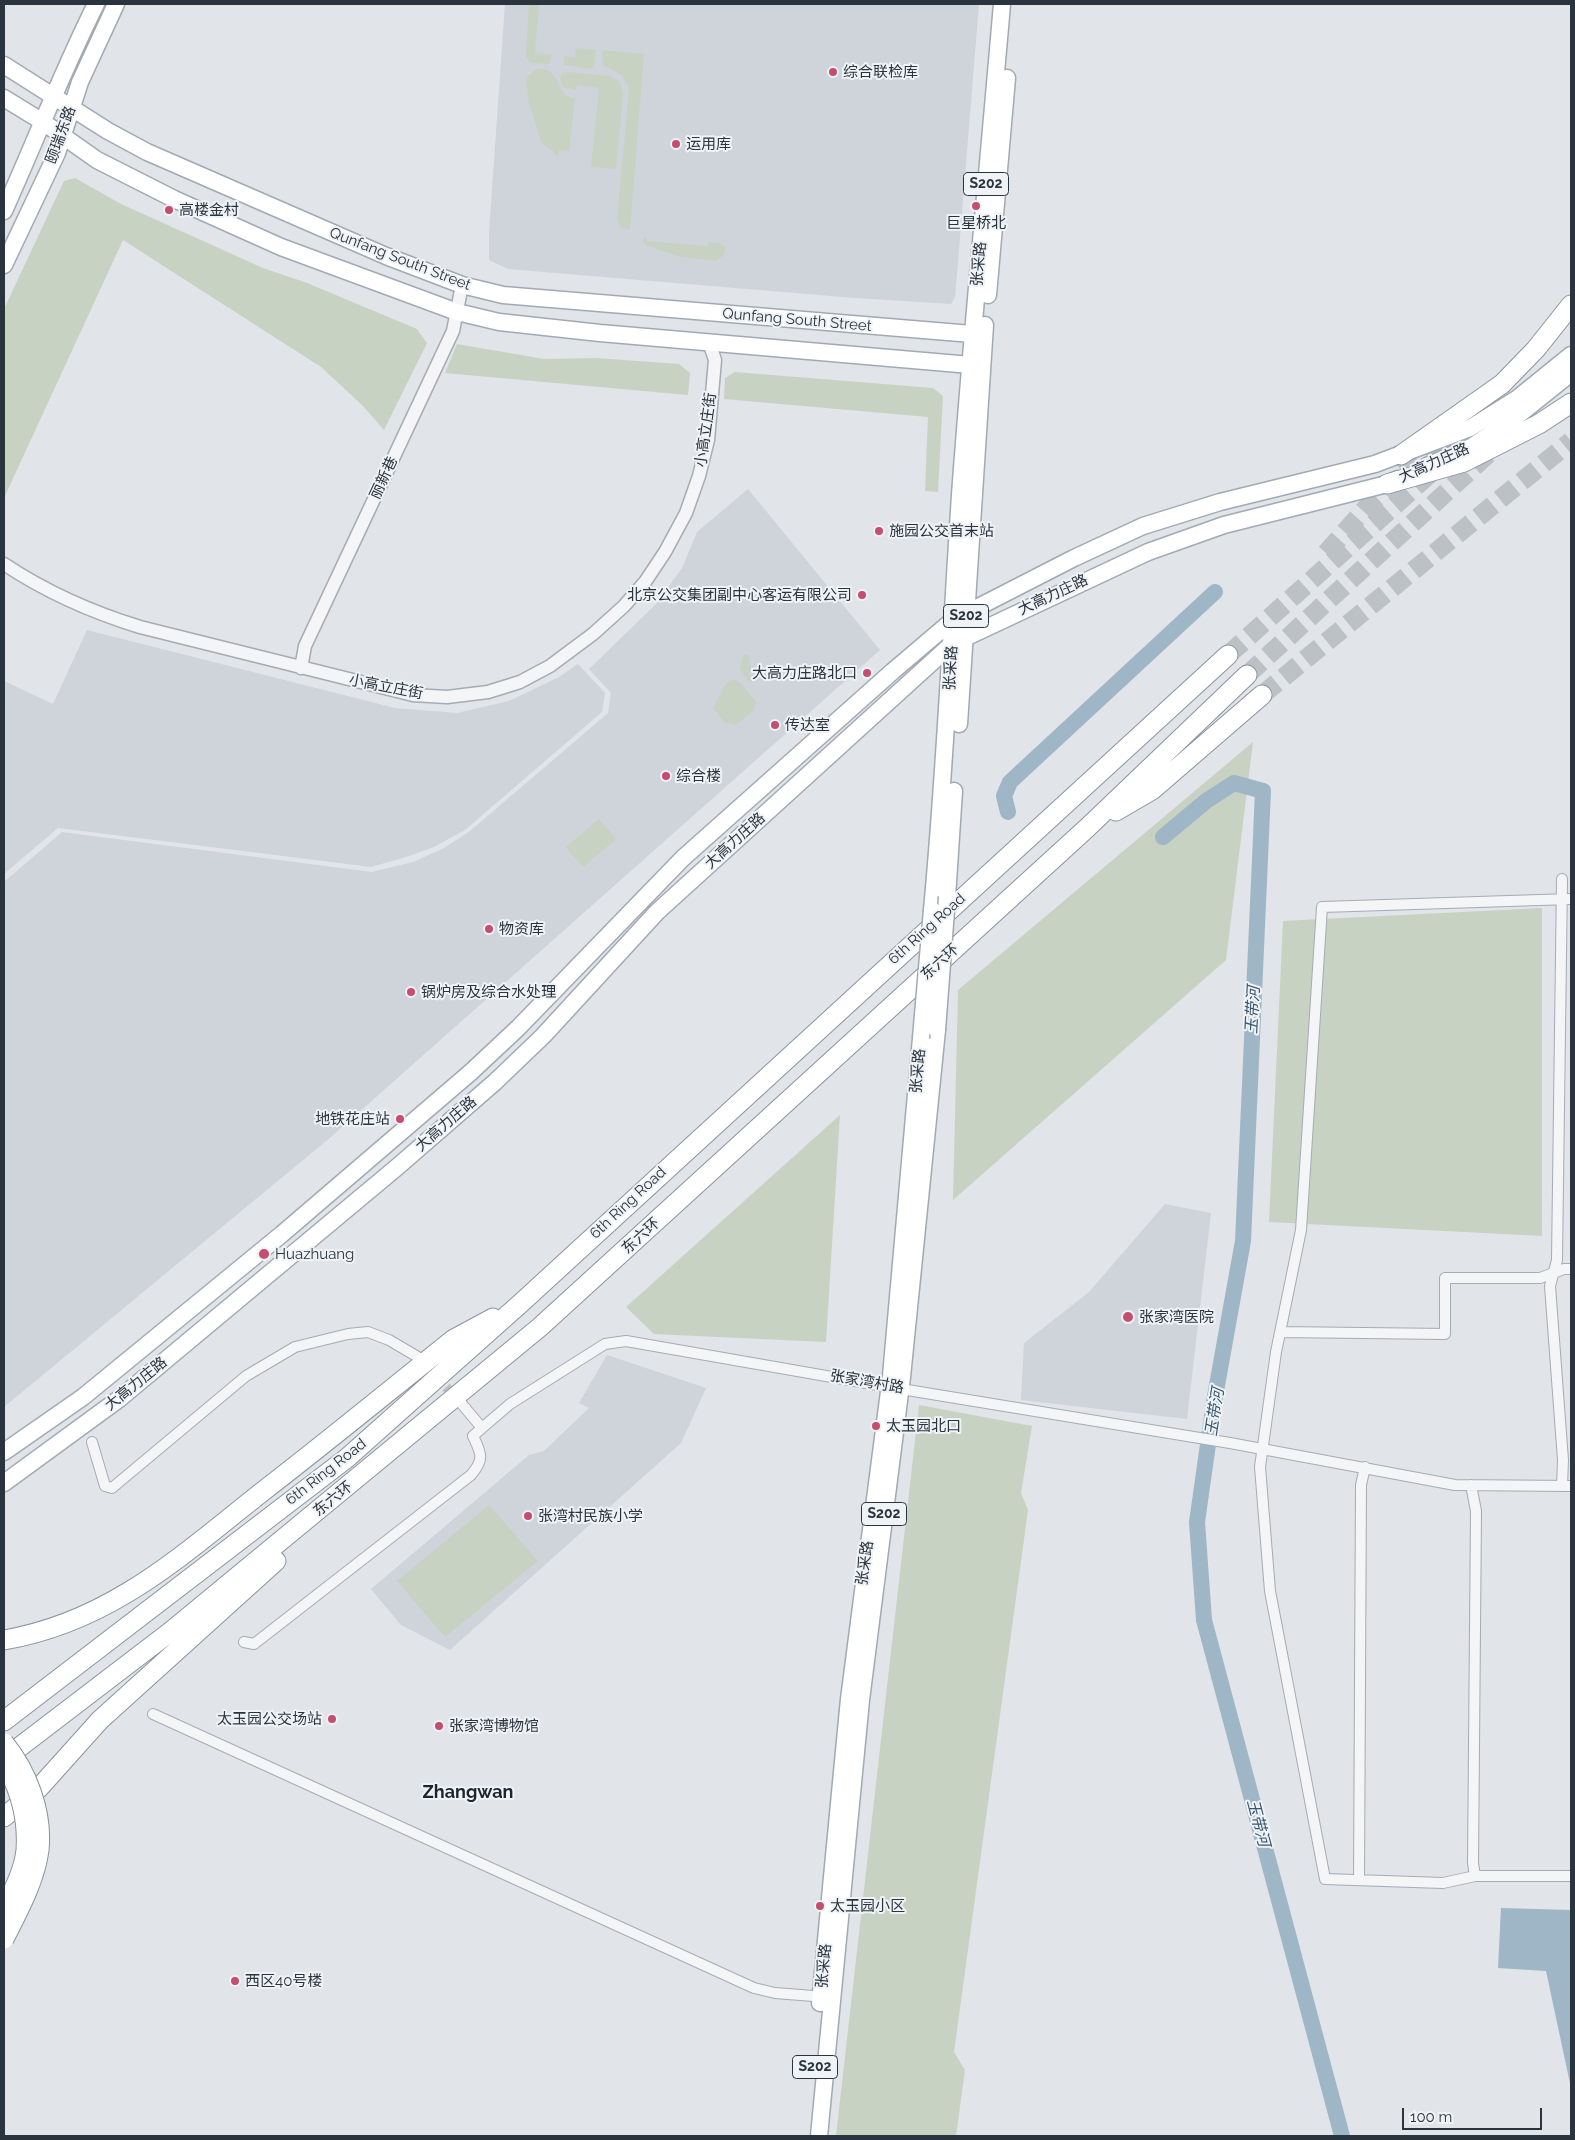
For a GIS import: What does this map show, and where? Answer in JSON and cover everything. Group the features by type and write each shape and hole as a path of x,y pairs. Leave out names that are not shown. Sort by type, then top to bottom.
{"highway":[{"path":"1401,455 1502,384 1536,349 1571,305"},
{"path":"1387,484 1464,462 1539,424 1571,403"},
{"name":"6th Ring Road","path":"4,1722 347,1458 521,1303 1228,655"},
{"name":"东六环","path":"4,1760 170,1632 439,1413 540,1328 1087,828 1247,676"},
{"path":"1087,828 1152,790 1262,695"},
{"path":"4,1640 35,1635 106,1607 168,1568 454,1339 521,1303"},
{"path":"4,1817 39,1788 106,1714 439,1413"},
{"path":"4,1743 15,1756 32,1793 39,1849 31,1882 4,1938"},
{"path":"4,1764 10,1773 21,1800 25,1822 26,1851 16,1884 4,1909"}],"main road":[{"name":"颐瑞东路","path":"4,210 53,95 96,4"},
{"name":"颐瑞东路","path":"4,265 57,152 80,82 116,4"},
{"name":"张采路","path":"979,334 1002,4"},
{"name":"张采路","path":"895,1388 921,1038 960,616 976,366 1013,4"},
{"name":"Qunfang South Street","path":"4,64 72,108 156,156 386,256 462,285 503,295 979,334"},
{"name":"Qunfang South Street","path":"4,98 43,122 97,160 174,199 281,247 456,312 499,322 976,366"},
{"name":"大高力庄路","path":"4,1452 84,1397 282,1234 471,1072 518,1028 683,858 892,671 960,616 1074,558 1143,526 1220,502 1375,464 1470,428 1518,398 1571,355"},
{"name":"大高力庄路","path":"4,1483 119,1398 380,1181 495,1082 543,1036 657,912 958,641 1148,552 1224,525 1387,484 1473,446 1516,417 1571,373"},
{"name":"张采路","path":"820,2136 827,1998 849,1699 895,1388 937,1030 947,897 958,641"},
{"path":"892,671 905,670 909,674 908,685"},
{"name":"张采路","path":"808,2136 827,1998"}],"street":[{"name":"丽新巷","path":"301,668 305,646 450,337 462,285"},
{"name":"小高立庄街","path":"4,564 49,592 98,614 140,627 413,695 455,696 488,692 520,682 550,666 593,634 624,606 645,582 665,552 686,513 708,440 716,360 710,342"},
{"path":"1562,879 1566,899 1557,1260 1550,1286 1563,1460 1567,1486"},
{"path":"1566,899 1322,907 1301,1230 1280,1332 1260,1467 1270,1591 1325,1879 1444,1883 1475,1876 1571,1876"},
{"path":"1280,1332 1445,1334 1444,1278 1540,1278 1571,1269"},
{"path":"92,1442 105,1486 112,1488 246,1376 295,1347 348,1334 368,1332 389,1340 418,1357"},
{"name":"张家湾村路","path":"482,1428 510,1404 605,1344 626,1341 895,1388 1262,1448 1455,1485 1567,1486"},
{"path":"244,1642 254,1644 471,1475 480,1465 481,1452 473,1436 482,1428 461,1403"},
{"path":"1359,1880 1361,1485 1365,1467"},
{"path":"1471,1485 1476,1511 1473,1863 1475,1876"},
{"path":"153,1714 754,1988 775,1993 827,1998"}],"shaded area":[{"path":"505,4 979,4 955,298 951,304 855,298 508,269 489,260 489,232"},
{"path":"748,489 880,650 331,1137 4,1407 4,882 62,832 372,872 413,862 444,848 470,831 608,713 611,693 589,669 656,604 682,568 697,532"},
{"path":"87,630 395,708 457,713 509,701 559,677 578,664 605,693 602,712 465,830 434,847 406,857 371,867 58,828 4,874 4,681 53,704"},
{"name":"张家湾医院","path":"1165,1204 1211,1213 1187,1419 1021,1400 1024,1343 1089,1292"},
{"name":"张湾村民族小学","path":"607,1355 706,1388 681,1443 450,1650 401,1625 371,1589 529,1455 544,1451 589,1408 579,1403"}],"green space":[{"path":"529,4 539,4 535,53 552,55 549,64 531,63 526,57"},
{"path":"576,48 596,50 594,67 588,69 564,65 564,56 575,57"},
{"path":"602,50 644,54 630,230 621,228 617,220 629,88 622,75 603,65"},
{"path":"536,69 547,70 551,73 565,95 575,99 569,151 559,150 558,156 541,142 529,103 526,78"},
{"path":"563,73 610,76 620,82 623,95 616,169 591,167 599,88 577,85 576,90 563,87 560,77"},
{"path":"75,178 121,204 263,268 307,283 417,329 427,343 384,430 362,405 321,367 123,240 4,498 4,309 64,181"},
{"path":"644,237 646,237 646,241 707,246 708,242 719,243 725,247 725,254 716,261 681,257 647,246 643,242"},
{"path":"457,344 544,359 596,358 679,364 690,373 688,395 445,373"},
{"path":"735,372 933,388 943,396 938,492 925,491 928,417 724,399 725,378"},
{"path":"746,654 749,656 751,670 748,674 754,681 750,683 740,669"},
{"path":"734,679 741,683 756,702 754,710 736,725 724,722 713,708 727,682"},
{"path":"1253,742 1226,960 953,1200 958,990"},
{"path":"599,819 616,839 583,867 566,847"},
{"path":"1542,908 1542,1236 1269,1222 1283,921"},
{"path":"840,1115 826,1342 654,1334 626,1307"},
{"path":"919,1405 1032,1426 1021,1493 1028,1510 954,2052 965,2070 956,2136 836,2136"},
{"path":"489,1505 538,1561 445,1637 397,1581"}],"water":[{"path":"1501,1908 1571,1910 1571,2088 1546,1971 1498,1968"}],"waterway":[{"name":"玉带河","path":"1008,812 1004,796 1010,782 1215,592"},
{"name":"玉带河","path":"1163,837 1206,801 1234,783 1263,791 1243,1241 1214,1402 1197,1522 1204,1620 1342,2136"}],"tunnel":[{"path":"1228,655 1490,420"},
{"path":"1326,553 1367,507 1440,437"},
{"path":"1262,695 1571,441"},
{"path":"1247,675 1489,453"},
{"path":"436,1376 458,1400"}],"place":[{"name":"综合联检库","path":"833,72"},
{"name":"运用库","path":"676,144"},
{"name":"巨星桥北","path":"976,206"},
{"name":"高楼金村","path":"169,210"},
{"name":"施园公交首末站","path":"879,531"},
{"name":"北京公交集团副中心客运有限公司","path":"862,595"},
{"name":"大高力庄路北口","path":"867,673"},
{"name":"传达室","path":"775,725"},
{"name":"综合楼","path":"666,776"},
{"name":"物资库","path":"489,929"},
{"name":"锅炉房及综合水处理","path":"411,992"},
{"name":"地铁花庄站","path":"400,1119"},
{"name":"Huazhuang","path":"264,1254"},
{"name":"张家湾医院","path":"1128,1317"},
{"name":"太玉园北口","path":"876,1426"},
{"name":"张湾村民族小学","path":"528,1516"},
{"name":"太玉园公交场站","path":"332,1719"},
{"name":"张家湾博物馆","path":"439,1726"},
{"name":"太玉园小区","path":"820,1906"},
{"name":"西区40号楼","path":"235,1981"}],"district":[{"name":"Zhangwan","path":"468,1793"}]}
